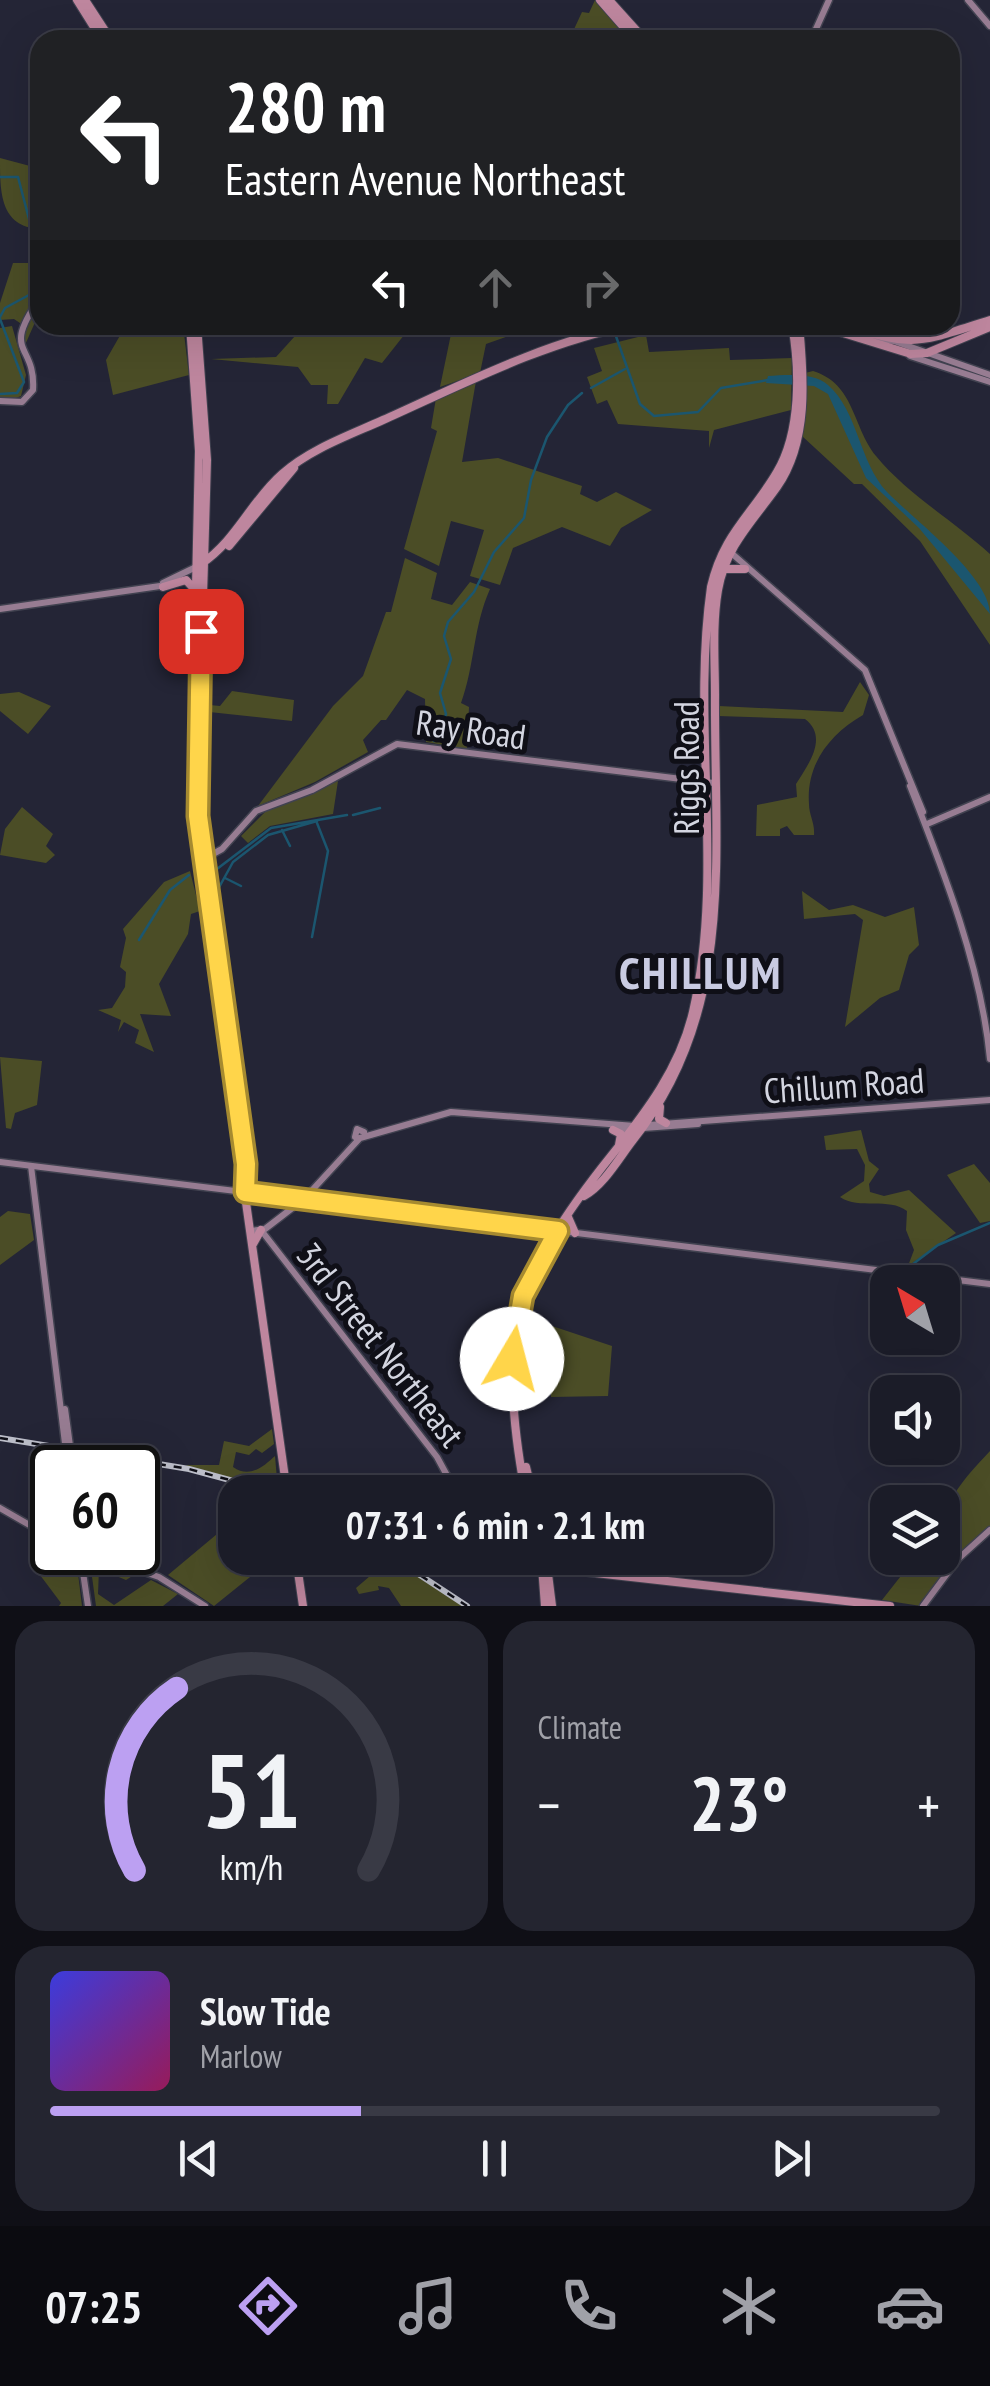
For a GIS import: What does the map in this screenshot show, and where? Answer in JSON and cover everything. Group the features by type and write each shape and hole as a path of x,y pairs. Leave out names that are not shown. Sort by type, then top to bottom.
{"main road":[{"path":"600,0 626,30"},
{"path":"609,0 635,30"},
{"path":"82,1 97,30"},
{"path":"82,1 104,30"},
{"path":"960,332 990,324"},
{"path":"867,336 901,352 927,353 990,324"},
{"path":"191,335 199,451 199,861"},
{"path":"198,335 207,439 188,767 243,1184 256,1231 252,1244 285,1475"},
{"path":"200,567 236,531 283,472 296,464 459,385 597,335"},
{"path":"792,335 797,339 802,335"},
{"name":"Riggs Road","path":"584,1196 618,1146 662,1103 691,1044 707,978 709,600 726,551 783,461 794,422 798,386 797,335"},
{"path":"863,335 916,343 947,335"},
{"path":"200,567 235,541 296,464"},
{"path":"204,533 208,544 215,546 236,531"},
{"name":"Riggs Road","path":"525,1475 512,1378 514,1331 526,1287 558,1231 638,1128 681,1048 696,995 705,926 716,617 726,551"},
{"path":"723,569 745,569"},
{"path":"163,586 186,580 197,592"},
{"path":"662,1103 658,1116 666,1123"},
{"path":"613,1130 621,1135 618,1146"},
{"path":"229,1190 243,1184"},
{"path":"568,1217 575,1233"},
{"path":"298,1575 303,1606"},
{"path":"545,1575 549,1606"},
{"path":"624,1575 890,1606"}],"street":[{"path":"816,30 830,0"},
{"path":"968,0 990,26"},
{"path":"0,401 22,402 33,390 33,379 15,338 18,324 30,310"},
{"path":"894,342 990,379"},
{"path":"901,352 990,379"},
{"path":"942,366 963,366"},
{"path":"726,551 768,585"},
{"path":"726,551 865,670 928,824 981,998 990,1060"},
{"path":"0,610 163,586 200,567"},
{"path":"142,589 200,567"},
{"name":"Ray Road","path":"199,861 222,848 256,812 314,789 398,744 710,783"},
{"path":"928,824 990,797"},
{"name":"Chillum Road","path":"596,1125 613,1130 990,1100"},
{"name":"Chillum Road","path":"256,1231 304,1199 361,1137 457,1112 638,1128 702,1122"},
{"path":"0,1162 229,1190 243,1184 304,1199 990,1284"},
{"path":"30,1166 70,1445"},
{"name":"3rd Street Northeast","path":"256,1231 437,1457 447,1475"},
{"path":"56,1362 67,1445"},
{"path":"0,1508 30,1525"},
{"path":"923,1606 958,1559 990,1530"},
{"path":"86,1575 89,1606"},
{"path":"154,1575 205,1606"}],"green space":[{"path":"595,0 618,30 574,30 582,12 589,13"},
{"path":"0,158 30,166 30,227 10,215 1,183"},
{"path":"13,263 30,263 30,334 25,345 17,337 23,325 14,319 0,320 0,303"},
{"path":"12,326 26,375 21,396 0,404 0,328"},
{"path":"120,335 184,335 189,375 113,395 106,360"},
{"path":"296,335 404,335 382,363 365,358 338,404 327,404 328,385 311,385 298,367 211,359 276,357"},
{"path":"451,335 511,335 486,344 480,373 440,387"},
{"path":"646,335 649,352 729,348 730,360 792,358 791,410 714,430 709,448 709,431 618,424 607,400 597,404 587,377 602,371 594,348"},
{"path":"813,371 827,377 845,396 868,444 888,470 990,554 990,645 920,541 862,484 854,484 802,436 805,373"},
{"path":"476,381 462,462 498,458 582,486 580,494 597,502 616,492 652,510 621,528 610,546 562,527 513,548 500,585 470,576 484,530 451,521 439,566 404,549 437,431 431,428 436,398"},
{"path":"405,558 437,573 431,599 452,605 470,582 490,589 461,703 469,707 467,749 426,742 425,699 407,690 386,720 381,720 363,740 368,752 315,782 258,806 333,706 363,676 386,612 391,612"},
{"path":"860,682 869,695 863,715 831,741 812,776 809,804 814,835 794,835 787,826 780,829 780,836 756,836 757,805 797,797 796,784 814,751 815,734 805,719 718,716 719,706 843,712"},
{"path":"232,691 294,700 292,721 200,711 200,704 220,706"},
{"path":"19,692 51,706 28,734 0,711 0,694"},
{"path":"338,781 333,814 270,826 248,843 241,836 267,810"},
{"path":"22,807 53,834 46,846 55,855 46,863 0,855 5,829"},
{"path":"190,871 200,911 191,914 188,934 159,984 171,1016 140,1014 154,1052 135,1043 139,1030 124,1022 118,1032 121,1020 98,1010 112,1008 125,987 126,972 120,967 126,938 123,929 164,882"},
{"path":"802,891 829,910 853,905 885,917 914,907 919,945 909,955 899,990 880,998 845,1027 863,920 855,914 804,919"},
{"path":"0,1057 42,1061 37,1105 15,1113 11,1129 6,1128"},
{"path":"861,1130 869,1161 879,1169 869,1184 870,1192 884,1196 909,1190 956,1233 908,1265 914,1250 906,1230 907,1211 840,1197 864,1181 865,1165 857,1149 826,1150 824,1136"},
{"path":"974,1164 990,1183 990,1221 980,1223 947,1175"},
{"path":"8,1211 30,1214 34,1240 0,1265 0,1217"},
{"path":"522,1316 612,1346 608,1396 551,1397 550,1359 547,1364 517,1361"},
{"path":"272,1429 274,1444 262,1453 256,1449 249,1455 236,1452 233,1467 251,1471 275,1456 277,1475 221,1475 185,1465 219,1465 224,1441 249,1446"},
{"path":"990,1451 990,1527 960,1561 960,1486"},
{"path":"218,1533 218,1575 253,1575 214,1606 168,1575"},
{"path":"40,1575 78,1575 82,1606 59,1606 61,1603"},
{"path":"92,1575 99,1575 98,1594 114,1605 151,1580 178,1594 163,1606 96,1606"},
{"path":"416,1575 465,1606 401,1606 389,1588 378,1586 379,1590 359,1594 356,1588 370,1576 364,1576"},
{"path":"902,1575 948,1575 921,1606 882,1600"}],"water":[{"path":"768,376 808,376 828,385 846,408 878,480 964,566 987,599 990,614 919,528 866,478 828,394 814,386 766,383"}],"waterway":[{"path":"0,177 18,177 30,219"},
{"path":"0,317 5,308 30,294"},
{"path":"0,319 24,382 17,393 0,394"},
{"path":"616,335 640,404 654,416 698,412 721,388 768,380"},
{"path":"591,388 625,369"},
{"path":"434,741 446,714 440,693 451,659 444,636 448,622 474,592 494,552 524,518 531,480 547,437 568,405 582,393"},
{"path":"353,815 380,808"},
{"path":"213,872 271,828 347,815"},
{"path":"217,891 233,862 268,835 317,821"},
{"path":"312,937 328,851 317,823"},
{"path":"282,830 290,846"},
{"path":"139,940 170,890 189,875"},
{"path":"225,878 241,886"},
{"path":"912,1265 938,1245 990,1223"}],"railway":[{"path":"0,1438 218,1477"},
{"path":"420,1575 467,1606"}],"district":[{"name":"CHILLUM","path":"701,973"}],"route":[{"path":"201,631 198,816 246,1164 245,1192 558,1231 523,1296 512,1359"}]}
